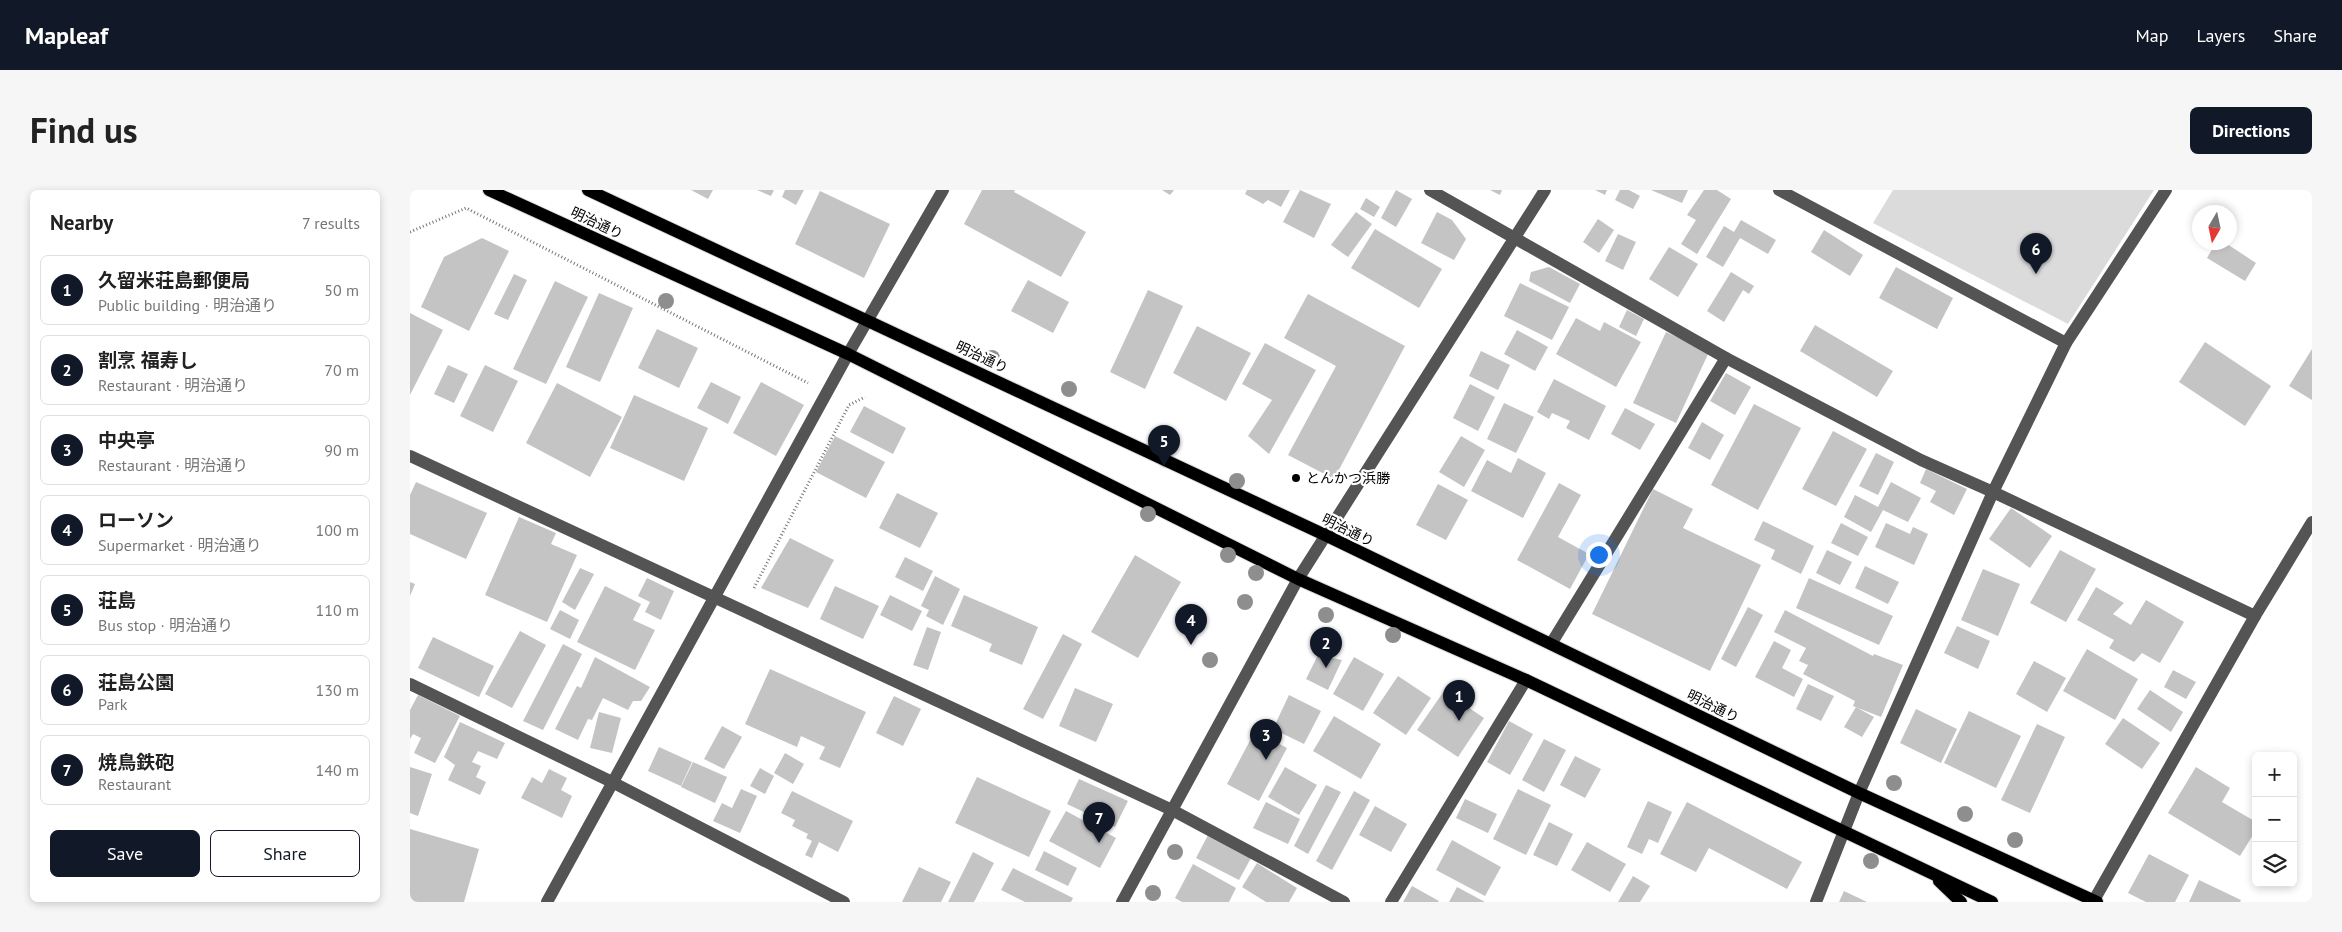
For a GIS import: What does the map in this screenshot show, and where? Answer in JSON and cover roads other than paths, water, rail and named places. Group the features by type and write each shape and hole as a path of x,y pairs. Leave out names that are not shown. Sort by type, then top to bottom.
{"main road":[{"name":"明治通り","path":"489,190 848,354 1298,578 1526,680 1992,902"},
{"name":"明治通り","path":"588,190 1325,535 1859,793 2095,902"},
{"path":"1930,873 1961,902"}],"street":[{"path":"547,902 848,354 943,190"},
{"path":"1430,190 1726,358 1921,460 2255,616"},
{"path":"1122,902 1298,578 1544,190"},
{"path":"1779,190 2066,343"},
{"path":"1816,902 1845,833 1859,793 1993,492 2066,343 2166,190"},
{"path":"1551,644 1726,358"},
{"path":"410,456 1172,810 1344,902"},
{"path":"2095,902 2255,616 2312,522"},
{"path":"1391,902 1526,680"},
{"path":"410,684 612,782 844,902"}],"place":[{"name":"荘島公園","path":"2036,274"},
{"name":"荘島","path":"1164,466"},
{"name":"とんかつ浜勝","path":"1296,478"},
{"name":"ローソン","path":"1191,645"},
{"name":"割烹 福寿し","path":"1326,668"},
{"name":"久留米荘島郵便局","path":"1459,721"},
{"name":"中央亭","path":"1266,760"},
{"name":"焼鳥鉄砲","path":"1099,843"}]}
